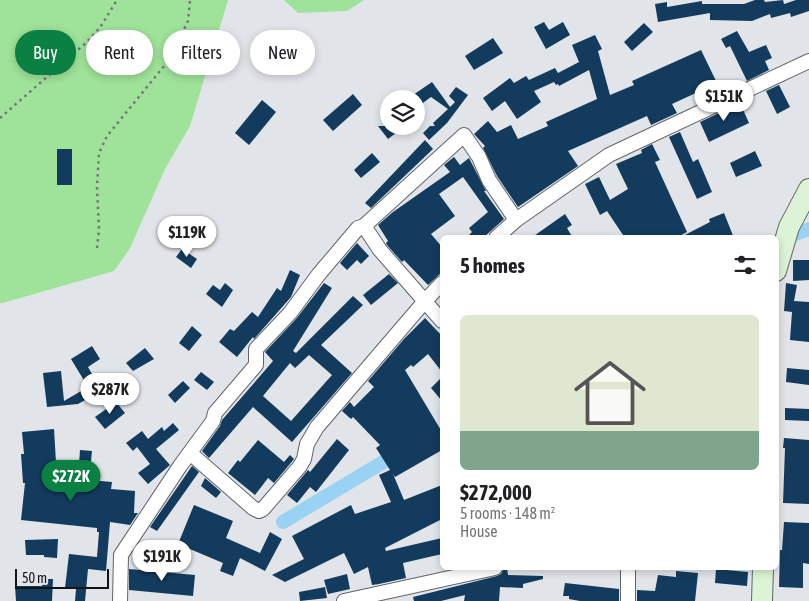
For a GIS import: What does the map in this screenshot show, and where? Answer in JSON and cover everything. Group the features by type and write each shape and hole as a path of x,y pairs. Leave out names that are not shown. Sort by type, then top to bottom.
{"main road":[{"path":"779,261 789,227 809,189"},
{"path":"762,601 763,570"}],"street":[{"path":"499,235 516,220 609,155 809,61"},
{"path":"120,601 121,555 214,421 215,413 256,365 256,349 290,313 319,274 358,228 364,226 464,135 479,157 489,180 516,220"},
{"path":"364,226 380,250 440,318"},
{"path":"190,453 253,508 258,511 263,508 300,466 304,459 306,444 317,427 440,285"},
{"path":"344,601 486,570"},
{"path":"628,570 628,601"}],"path":[{"path":"0,118 87,42 101,26 117,0"},
{"path":"97,248 99,230 97,187 99,153 107,136 169,60 188,21 190,0"}],"green space":[{"path":"0,0 228,0 219,30 163,30 163,75 205,75 190,126 165,169 130,248 114,271 0,303"},
{"path":"284,0 364,0 347,11 298,13"}],"building":[{"path":"755,0 764,0 765,2 783,0 784,4 796,0 809,0 809,11 791,17 790,13 771,18 770,14 752,21 710,20 710,13 658,22 655,4 667,2 667,7 702,1 702,4 744,4"},
{"path":"544,22 549,30 563,22 570,35 546,49 534,27"},
{"path":"644,23 653,32 632,51 624,42"},
{"path":"737,31 749,52 766,45 772,58 765,61 769,70 747,81 730,46 726,48 721,39"},
{"path":"595,35 602,49 598,51 610,95 634,85 632,81 701,50 717,83 707,87 712,97 702,101 698,92 672,104 677,113 651,125 647,116 568,151 578,166 518,207 497,176 483,148 485,146 474,134 488,121 497,132 511,125 518,139 548,126 546,122 597,99 589,70 559,86 554,82 534,91 541,102 517,119 505,101 492,111 483,98 510,78 514,83 526,76 529,80 555,68 558,73 579,62 572,45"},
{"path":"493,38 503,53 474,70 465,56"},
{"path":"432,82 450,107 455,102 449,96 456,87 468,95 447,123 429,140 425,135 425,131 430,126 435,126 433,123 448,109 431,97 425,101 425,90 420,90"},
{"path":"779,85 790,107 777,114 766,91"},
{"path":"353,94 362,105 333,131 323,120"},
{"path":"262,100 276,112 249,145 235,133"},
{"path":"740,103 749,123 709,142 700,122"},
{"path":"680,132 693,162 698,159 712,192 697,199 669,137"},
{"path":"385,135 393,135 388,139"},
{"path":"425,140 433,149 371,208 365,203"},
{"path":"652,144 660,160 655,162 687,232 682,235 623,235 607,211 600,215 585,184 599,177 610,200 628,189 616,164 642,153 641,150"},
{"path":"57,149 72,149 72,185 57,185"},
{"path":"755,151 762,166 736,177 730,163"},
{"path":"372,153 380,162 361,178 354,170"},
{"path":"454,157 460,165 469,158 486,191 484,191 504,219 486,235 469,235 472,232 469,228 488,212 463,177 439,194 455,216 431,234 440,245 440,274 428,285 404,260 402,262 387,245 388,241 378,225 393,212 450,172 444,165"},
{"path":"724,213 733,235 685,235 710,222 709,219"},
{"path":"565,214 572,225 567,228 571,235 535,235"},
{"path":"357,243 369,256 361,264 357,260 347,270 340,263"},
{"path":"182,249 197,259 191,268 176,257"},
{"path":"793,260 809,260 809,280 793,281"},
{"path":"290,270 300,275 291,297 237,357 219,342 230,329 234,331 252,312 258,317 277,288 281,291"},
{"path":"389,274 398,283 371,305 363,295"},
{"path":"225,283 233,290 222,307 206,294 213,285 220,290"},
{"path":"324,283 332,288 293,351 296,353 353,296 363,305 321,345 352,373 292,442 253,407 209,458 202,451 220,426 222,420 273,361 265,352 296,319","holes":["309,355 332,375 291,421 263,396 290,363 295,368"]},
{"path":"786,283 797,285 794,301 809,302 809,342 790,340 792,312 784,311"},
{"path":"425,318 440,334 440,369 428,354 413,367 411,365 405,370 440,429 440,451 395,477 393,474 404,500 440,486 440,520 385,548 386,551 440,538 440,554 403,563 406,578 379,584 372,585 368,567 354,574 344,553 285,582 272,575 304,559 292,536 351,505 355,514 391,502 379,475 390,470 376,448 380,445 353,417 351,419 342,411 350,402 354,407 374,387 368,381"},
{"path":"192,326 202,335 189,351 179,343"},
{"path":"92,346 100,359 88,367 107,400 100,405 94,395 78,404 47,407 43,373 61,371 64,401 88,387 71,359"},
{"path":"145,348 154,359 133,371 126,363"},
{"path":"787,368 809,370 809,385 786,382"},
{"path":"201,372 214,382 207,390 194,380"},
{"path":"440,379 440,399 431,388"},
{"path":"183,381 190,388 175,403 168,395"},
{"path":"116,402 125,413 105,429 95,417"},
{"path":"785,408 809,409 809,421 785,420"},
{"path":"173,423 179,430 156,449 170,465 148,484 138,473 150,464 137,447 133,451 126,443 142,431 148,439 162,427 164,431"},
{"path":"54,429 57,479 78,479 80,450 92,451 89,480 112,482 111,489 135,491 134,513 138,513 130,525 110,522 106,571 88,569 85,601 75,601 76,589 65,588 69,554 97,557 99,532 97,532 97,528 21,520 25,483 23,483 21,454 24,454 22,432"},
{"path":"784,438 809,440 809,504 783,503"},
{"path":"337,439 349,450 316,492 310,487 297,503 287,495 308,470 310,472"},
{"path":"258,440 284,462 290,455 294,459 274,483 268,478 255,495 228,473"},
{"path":"192,466 199,472 157,531 150,527"},
{"path":"205,478 221,492 216,498 201,486"},
{"path":"194,505 233,521 226,538 260,553 270,532 282,539 265,571 240,558 233,576 220,571 223,563 178,544"},
{"path":"784,522 809,523 809,564 803,563 803,588 779,587 780,550 782,550"},
{"path":"58,539 57,558 44,557 44,555 26,555 25,540"},
{"path":"129,569 195,575 193,596 129,590"},
{"path":"503,570 507,570 508,575 543,576 543,579 523,584 523,588 500,587 499,601 464,601 465,595 441,601 414,601 413,597 501,574"},
{"path":"716,570 748,572 747,586 715,583"},
{"path":"676,571 698,573 695,601 637,601 637,590 655,591 658,575 676,577"},
{"path":"347,574 350,589 328,594 324,580"},
{"path":"43,579 53,579 52,601 16,601 15,586 42,586"},
{"path":"565,583 619,589 619,601 580,601 569,599 569,596 563,596"},
{"path":"325,587 327,598 300,601 299,592"}],"waterway":[{"path":"782,239 809,229"},
{"path":"283,522 400,452"}]}
